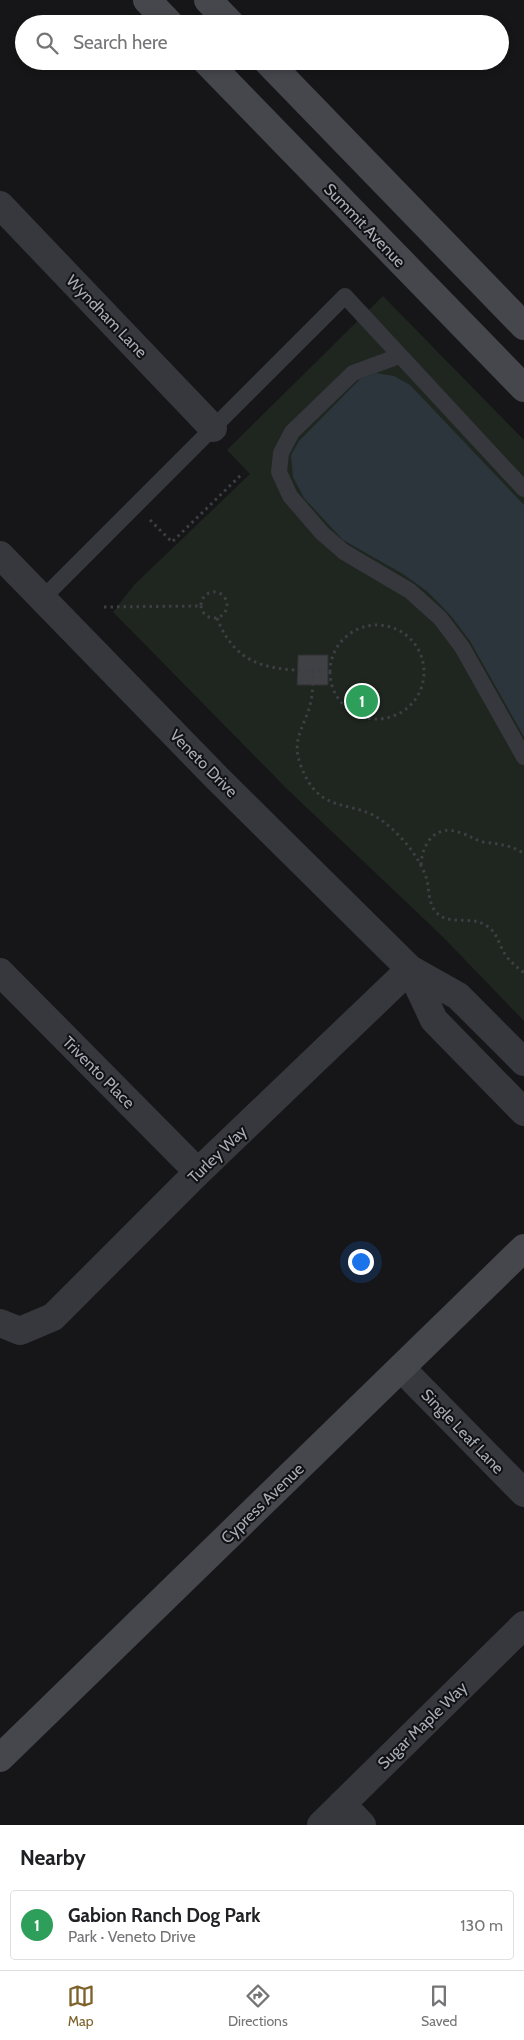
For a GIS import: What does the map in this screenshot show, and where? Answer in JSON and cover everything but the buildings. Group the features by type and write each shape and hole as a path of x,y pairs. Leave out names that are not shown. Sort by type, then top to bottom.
{"main road":[{"path":"147,0 161,15"},
{"path":"208,0 222,15"},
{"name":"Summit Avenue","path":"215,70 524,388"},
{"path":"276,70 524,326"},
{"name":"Cypress Avenue","path":"0,1758 524,1248"}],"street":[{"name":"Wyndham Lane","path":"0,205 213,428"},
{"name":"Veneto Drive","path":"0,555 217,778 410,969 458,996 524,1062"},
{"name":"Veneto Drive","path":"410,969 434,1020 524,1112"},
{"name":"Turley Way","path":"10,1327 53,1317 198,1172 410,969"},
{"name":"Trivento Place","path":"0,972 198,1172"},
{"name":"Single Leaf Lane","path":"401,1368 524,1494"},
{"name":"Sugar Maple Way","path":"321,1825 524,1625"},
{"path":"342,1804 362,1825"}],"lane":[{"path":"43,598 345,296 524,489"},
{"path":"399,356 353,373 292,432 281,453 279,472 290,496 322,533 344,552 410,591 440,618 462,647 524,757"}],"path":[{"path":"135,506 172,542 242,473"},
{"path":"217,618 227,609 227,601 222,594 209,593 204,598 201,606 205,614 217,618 228,640 247,658 273,668 330,671"},
{"path":"104,607 201,606"},
{"path":"378,624 393,627 411,640 423,660 424,676 420,690 412,703 400,713 385,718 369,718 354,714 341,704 333,690 330,671 331,659 338,644 349,633 362,626 378,624"},
{"path":"313,670 311,700 297,740 300,765 313,789 327,800 384,822 404,841 421,866 426,878 431,904 436,912 449,919 474,920 487,926 493,932 511,962 524,973"},
{"path":"421,866 421,852 425,844 443,832 460,832 475,840 508,846 524,854"}],"shaded area":[{"path":"383,296 524,440 524,1021 442,936 287,789 113,612 134,585 250,474 227,450"},
{"path":"376,373 394,376 410,385 524,505 524,737 470,641 451,616 428,592 403,574 343,540 304,498 293,477 291,455 299,441 360,379"}],"place":[{"name":"Gabion Ranch Dog Park","path":"362,701"}]}
